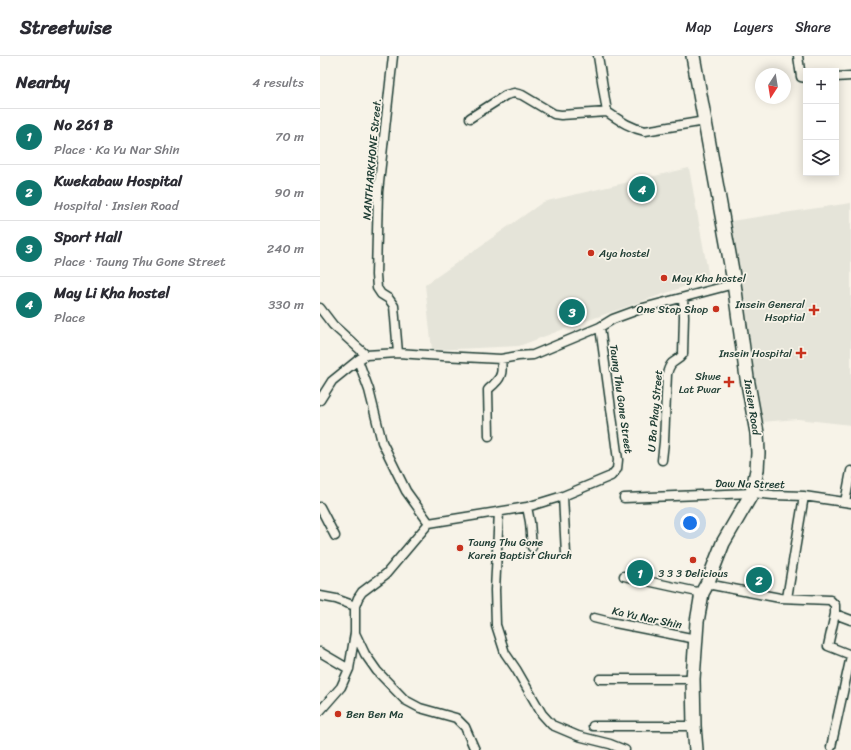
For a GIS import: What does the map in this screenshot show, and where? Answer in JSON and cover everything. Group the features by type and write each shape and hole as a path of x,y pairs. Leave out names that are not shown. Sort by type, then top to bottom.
{"main road":[{"name":"Insien Road","path":"693,56 734,284 758,453 757,470 752,493 723,543 705,588 697,622 693,678 696,750"}],"street":[{"name":"NANTHARKHONE Street.","path":"393,56 378,192 376,274 378,288 381,294 389,298 394,306 398,353"},
{"path":"598,56 607,112"},
{"path":"798,56 803,76"},
{"path":"839,77 851,76"},
{"path":"470,118 506,95 514,93 522,95 554,114 561,115 607,112 623,123 645,131 705,121"},
{"path":"320,400 332,381 366,355 398,353 501,359 533,355 600,327 612,319 643,308 734,284"},
{"name":"U Ba Phay Street","path":"662,460 668,367 683,354 683,298"},
{"path":"320,308 334,325 366,355"},
{"name":"Taung Thu Gone Street","path":"429,523 528,507 563,496 611,476 617,469 618,460 600,327"},
{"path":"488,436 488,390 499,380 503,371 501,359"},
{"path":"320,711 341,687 349,669 355,633 355,606 358,598 362,592 386,574 429,523 406,491 382,442 369,390 358,360"},
{"path":"848,503 851,471"},
{"name":"Daw Na Street","path":"624,498 752,493 804,496 848,503"},
{"path":"563,496 566,554"},
{"path":"787,598 804,496"},
{"path":"528,507 532,547"},
{"path":"320,508 335,536"},
{"path":"499,512 495,590 496,624 505,652 542,714 552,725 578,736 610,744 625,750"},
{"path":"624,576 780,598 830,600 834,605 835,614 828,646 851,656 831,747"},
{"path":"320,596 336,599 355,606"},
{"path":"835,614 851,620"},
{"name":"Ka Yu Nar Shin","path":"594,618 696,639"},
{"path":"355,633 377,671 405,700 420,708 456,718 465,727 475,750"},
{"path":"320,652 349,669"},
{"path":"600,678 693,678"},
{"path":"592,726 694,726"}],"shaded area":[{"path":"689,168 709,278 519,346 432,350 425,285 543,202"},
{"name":"Insein Hospital","path":"851,203 851,425 798,419 761,422 731,221"}],"place":[{"name":"May Li Kha hostel","path":"642,189"},
{"name":"Aya hostel","path":"591,253"},
{"name":"May Kha hostel","path":"664,278"},
{"name":"One Stop Shop","path":"716,309"},
{"name":"Insein General Hsoptial","path":"814,310"},
{"name":"Sport Hall","path":"572,312"},
{"name":"Insein Hospital","path":"801,353"},
{"name":"Shwe Lat Pwar","path":"729,382"},
{"name":"Taung Thu Gone Karen Baptist Church","path":"460,548"},
{"name":"3 3 3 Delicious","path":"693,560"},
{"name":"No 261 B","path":"640,573"},
{"name":"Kwekabaw Hospital","path":"759,580"},
{"name":"Ben Ben Ma","path":"338,714"}]}
